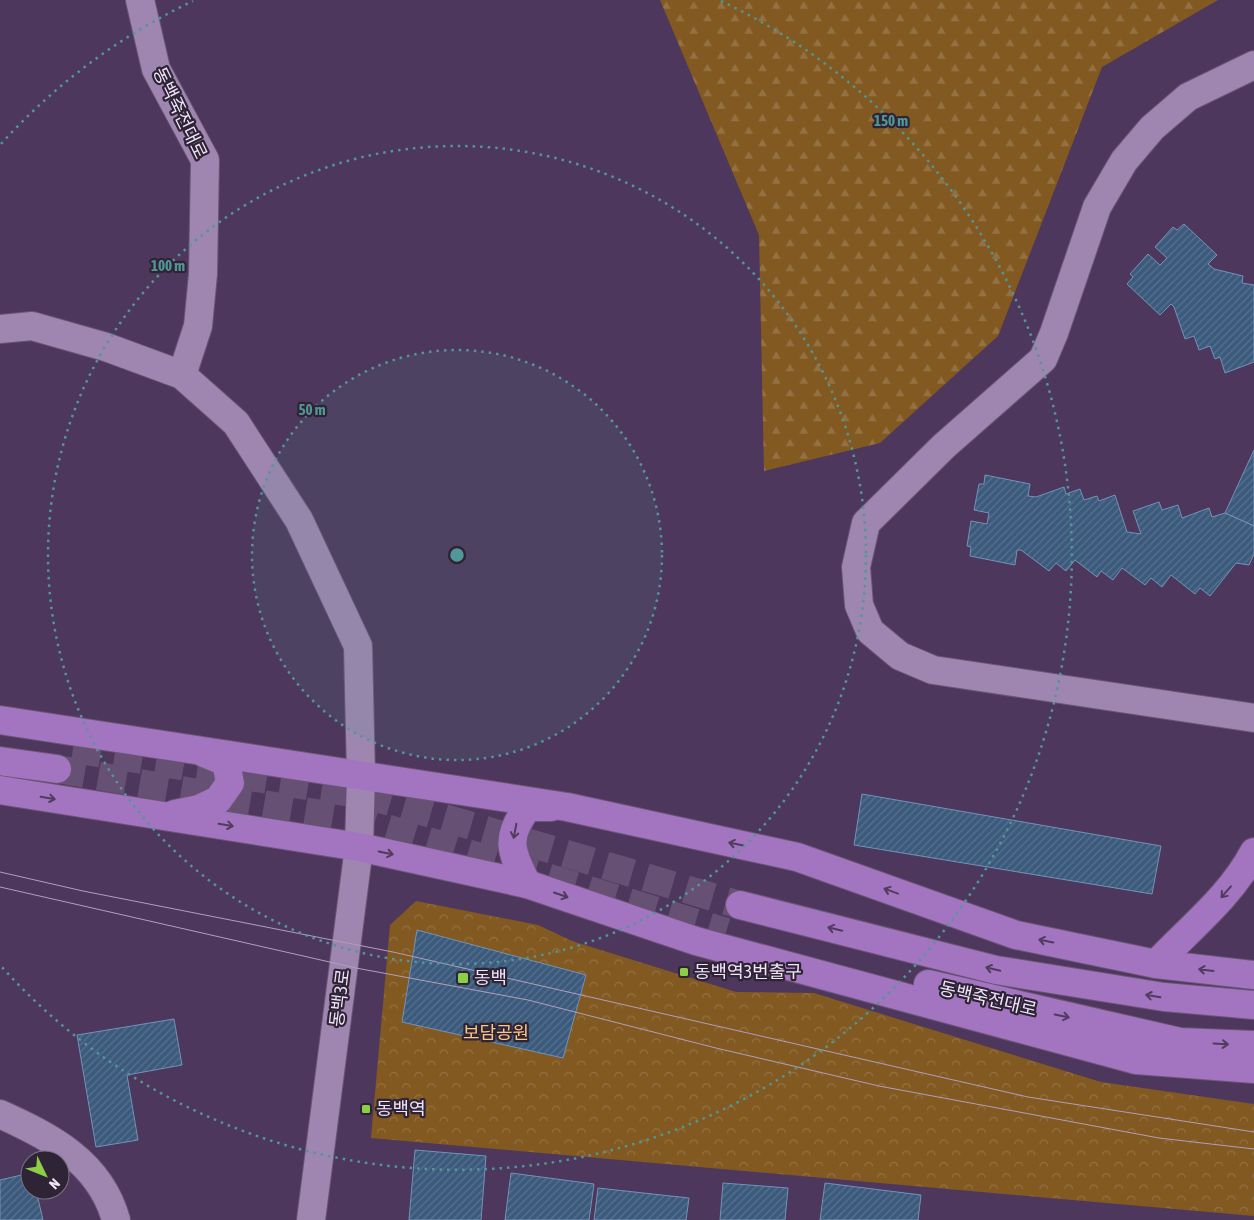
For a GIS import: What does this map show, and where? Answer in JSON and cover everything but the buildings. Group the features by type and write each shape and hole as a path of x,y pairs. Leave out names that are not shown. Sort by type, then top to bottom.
{"main road":[{"path":"0,720 567,807 796,857 1016,935 1156,964 1254,975"},
{"path":"0,736 65,759 0,761"},
{"path":"166,816 198,809 218,800 230,783 226,762 197,750"},
{"path":"0,790 359,847 527,884 696,941 1136,1060 1254,1069"},
{"path":"527,884 512,853 517,822 528,807 567,807"},
{"path":"1156,964 1211,909 1232,885 1254,852"},
{"name":"동백죽전대로","path":"740,905 996,970 1164,997 1254,1005"},
{"name":"동백죽전대로","path":"726,932 980,998 1180,1042 1254,1045"}],"street":[{"name":"동백죽전대로","path":"140,0 156,68 205,160 203,274 198,326 182,375"},
{"path":"1254,65 1188,97 1152,128 1124,161 1097,207 1054,333 1043,359 944,446 866,523 856,567 859,605 870,632 900,656 933,670 1254,718"},
{"path":"0,329 32,326 106,347 182,375"},
{"name":"동백3로","path":"182,375 236,423 299,520 358,646 361,774 359,847 311,1220"},
{"path":"0,1114 54,1141 85,1165 111,1201 116,1220"}],"green space":[{"path":"660,0 1218,0 1102,67 998,336 880,443 764,471 759,235"},
{"name":"보담공원","path":"416,901 538,925 572,941 736,992 814,993 1101,1082 1254,1104 1254,1216 371,1138 390,925"}],"tunnel":[{"path":"73,749 370,796 740,905"},
{"path":"57,769 363,821 726,932"}],"tram line":[{"path":"0,872 83,891 393,952 1028,1097 1254,1132"},
{"path":"0,887 356,968 528,1000 716,1048 879,1086 1159,1138 1254,1149"}],"place":[{"name":"동백역3번출구","path":"684,972"},
{"name":"동백","path":"463,978"},
{"name":"동백역","path":"366,1109"}]}
